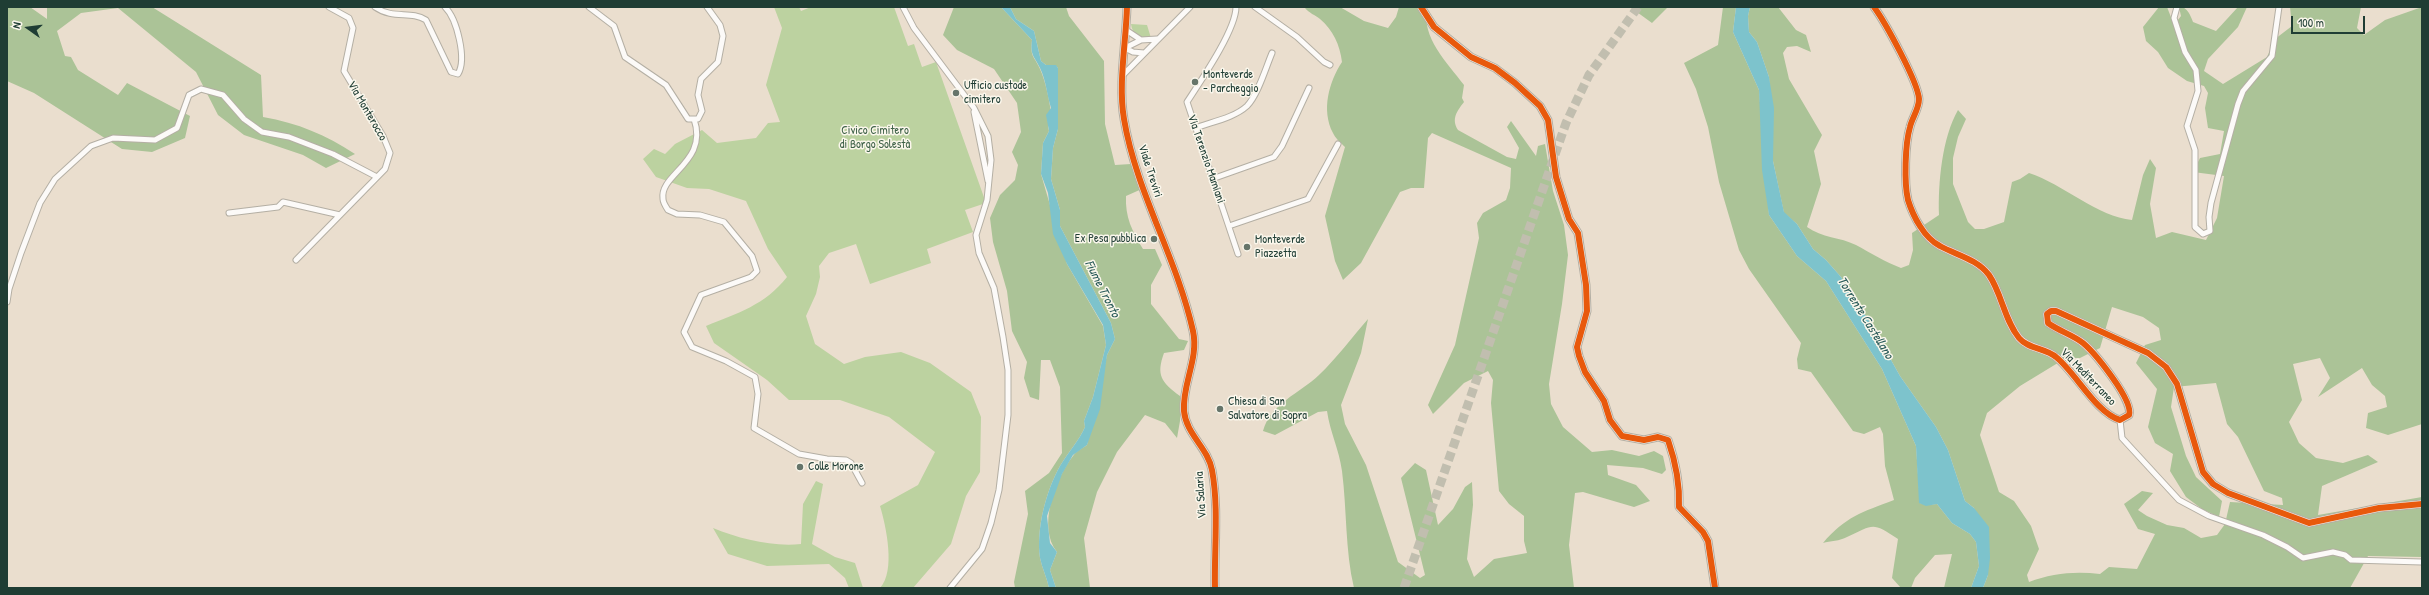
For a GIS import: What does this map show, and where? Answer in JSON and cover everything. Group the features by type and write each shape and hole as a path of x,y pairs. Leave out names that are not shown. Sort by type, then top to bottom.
{"street":[{"name":"Via Monterocco","path":"296,260 385,169 390,153 383,136 344,71 353,28 350,18 329,7"},
{"path":"375,7 385,14 419,16 426,20 451,72 458,74 462,67 456,25 452,14 445,7"},
{"path":"589,7 614,26 625,57 666,85 688,119 698,118 702,111 698,95 701,79 718,62 723,36 720,25 707,7"},
{"path":"903,7 914,28 974,108 988,136 991,160 989,184 987,200 976,235 979,253 994,288 1008,370 1008,415 999,490 991,523 982,549 950,588"},
{"name":"Viale Treviri","path":"1127,7 1124,118 1128,139 1145,192 1180,286 1194,335"},
{"path":"1124,74 1190,7"},
{"name":"Via Terenzio Mamiani","path":"1236,7 1235,14 1219,48 1187,102 1238,254"},
{"path":"1255,7 1297,37 1324,62 1330,65"},
{"path":"1421,7 1434,27 1471,56 1495,68 1515,83 1540,106 1548,120 1556,177 1569,219 1578,233 1586,285 1587,312 1577,347 1579,356 1585,372 1604,401 1610,420 1622,436 1644,440 1658,437 1668,440 1679,479 1679,507 1703,532 1708,541 1715,588"},
{"name":"Via Mediterraneo","path":"1874,7 1884,22 1917,90 1919,99 1917,110 1908,136 1907,183 1908,199 1918,224 1928,237 1938,246 1979,265 1989,276 2013,330 2020,339 2056,356 2106,412 2120,420 2129,415 2128,401 2094,355 2083,343 2048,323 2046,319 2049,312 2056,311 2159,360 2174,378 2203,472 2213,484 2228,493 2309,523 2379,508 2406,507 2422,504"},
{"path":"2177,7 2174,18 2185,52 2196,70 2198,91 2187,126 2195,150 2195,227 2203,234 2210,231 2209,217 2211,203 2238,104 2244,91 2272,56 2279,7"},
{"path":"1126,30 1141,40"},
{"path":"1125,48 1141,40 1158,39"},
{"path":"1125,48 1133,52 1144,53"},
{"path":"1196,128 1228,116 1247,106 1262,79 1272,53"},
{"path":"1212,179 1274,157 1282,146 1309,88"},
{"path":"7,302 9,289 20,253 40,203 55,179 91,146 113,138 155,140 177,128 189,95 201,89 223,95 244,119 262,132 289,137 377,177"},
{"path":"974,108 989,184"},
{"path":"694,119 698,130 697,143 686,163 665,186 662,198 668,210 677,214 700,215 724,222 752,256 758,271 751,277 701,295 684,332 692,347 726,361 755,377 758,394 754,428 799,454 827,459 846,460 851,463 862,483"},
{"path":"1229,226 1308,199 1338,144"},
{"path":"984,161 991,160"},
{"path":"229,212 278,207 283,202 340,215"},
{"name":"Via Salaria","path":"1194,335 1193,360 1184,410 1185,420 1205,451 1212,470 1215,588"},
{"path":"2120,420 2122,438 2139,459 2179,500 2205,514 2263,535 2287,546 2303,558 2333,552 2345,555 2351,560 2422,562"}],"green space":[{"path":"7,7 30,7 47,19 47,7 152,7 261,75 263,117 300,126 333,141 355,154 326,168 303,155 244,135 218,115 196,72 118,8 81,13 57,31 65,56 71,57 78,70 118,95 127,83 190,116 185,138 152,152 122,149 34,93 7,81"},
{"name":"Civico Cimitero di Borgo Solestà","path":"774,7 799,7 801,11 811,7 894,7 908,46 914,44 922,67 936,62 986,203 965,210 973,232 927,249 931,263 870,284 856,244 829,253 819,266 820,277 816,294 806,316 815,344 844,364 865,357 901,352 930,363 971,392 981,417 980,472 966,496 951,544 913,588 880,588 888,571 889,560 887,536 880,506 918,485 935,452 889,417 840,400 789,400 767,380 714,343 706,326 740,312 770,295 787,277 768,249 746,201 709,189 687,188 656,177 643,159 654,149 665,154 675,144 702,130 717,143 756,138 768,123 780,122 766,85 782,28"},
{"path":"954,7 1001,7 1032,40 1032,53 1043,78 1050,109 1048,124 1049,131 1043,143 1041,174 1067,264 1103,326 1106,345 1093,397 1084,421 1085,427 1060,466 1050,487 1043,510 1039,535 1039,547 1040,558 1049,588 1015,588 1014,582 1028,514 1025,491 1049,473 1062,453 1060,387 1050,360 1041,360 1039,400 1030,397 1024,378 1027,362 1012,331 1007,291 993,242 990,218 1000,195 1015,180 1018,165 1012,152 1021,132 1017,103 994,69 957,50 943,35"},
{"path":"1010,7 1066,7 1069,16 1104,61 1105,124 1115,165 1131,164 1144,188 1126,196 1128,217 1143,249 1155,249 1162,265 1151,285 1151,304 1179,339 1188,341 1184,350 1164,353 1160,367 1164,382 1180,396 1180,421 1177,438 1165,423 1145,415 1117,452 1097,492 1084,538 1090,588 1056,588 1050,570 1057,552 1051,542 1049,517 1051,503 1060,477 1074,454 1087,445 1107,355 1115,339 1111,323 1060,226 1060,210 1051,179 1053,148 1058,129 1058,68 1055,65 1046,65 1041,61 1034,31 1016,19"},
{"path":"1340,7 1364,21 1388,28 1396,17 1399,7 1427,7 1426,18 1432,39 1443,58 1464,85 1462,98 1464,102 1457,112 1455,119 1458,130 1507,157 1516,159 1519,148 1507,127 1511,121 1536,156 1538,146 1545,144 1553,191 1564,225 1568,255 1562,304 1549,384 1551,404 1563,427 1592,452 1612,450 1639,456 1654,451 1663,456 1666,470 1662,474 1643,468 1607,465 1608,475 1636,485 1650,501 1634,507 1583,492 1575,493 1569,545 1574,588 1354,588 1349,559 1342,471 1327,411 1318,412 1275,435 1263,431 1272,413 1286,400 1319,375 1368,319 1361,353 1341,405 1345,424 1366,465 1398,562 1420,578 1425,575 1401,478 1415,463 1426,470 1438,525 1453,509 1465,487 1472,482 1473,505 1467,559 1474,577 1494,559 1527,553 1524,541 1524,516 1509,504 1499,491 1491,403 1493,380 1488,371 1464,383 1433,414 1428,405 1455,345 1479,238 1477,223 1483,213 1506,200 1510,188 1511,168 1432,133 1428,138 1424,188 1411,188 1400,192 1361,263 1343,280 1335,261 1325,216 1345,147 1337,139 1329,124 1327,106 1333,78 1342,62 1338,44 1329,28 1325,23 1305,8"},
{"path":"1630,7 1668,7 1652,23"},
{"path":"1723,7 1736,7 1733,32 1759,90 1769,215 1797,256 1826,281 1882,369 1916,446 1920,503 1926,505 1937,504 1952,523 1970,534 1976,542 1979,566 1971,588 1944,588 1952,554 1935,555 1915,578 1911,588 1901,588 1892,578 1898,539 1877,527 1868,528 1841,539 1823,543 1839,527 1855,516 1894,500 1885,466 1883,434 1880,427 1864,434 1853,431 1811,372 1798,369 1797,359 1801,343 1749,269 1739,250 1719,182 1708,127 1696,89 1684,63 1718,45"},
{"path":"1750,7 1778,7 1796,30 1806,35 1811,52 1797,46 1787,47 1783,53 1789,79 1822,135 1814,151 1821,184 1807,227 1813,231 1850,242 1901,268 1909,265 1913,250 1912,233 1939,215 1939,189 1942,161 1948,134 1958,110 1966,119 1958,137 1953,158 1953,184 1968,222 1975,229 1984,229 2004,222 2012,182 2029,173 2042,178 2106,213 2119,218 2132,220 2143,175 2150,159 2156,168 2150,204 2156,238 2172,232 2206,240 2217,218 2224,176 2193,172 2200,158 2220,154 2224,131 2208,128 2205,108 2208,93 2204,86 2187,81 2168,68 2158,52 2146,41 2143,27 2159,7 2167,7 2174,25 2181,16 2179,7 2182,7 2188,12 2193,22 2216,31 2238,7 2247,7 2238,27 2208,59 2204,71 2223,84 2267,57 2275,39 2292,26 2290,7 2361,7 2357,28 2364,35 2385,20 2422,7 2422,424 2388,435 2366,428 2368,413 2387,407 2385,396 2372,385 2362,368 2318,397 2330,378 2320,358 2293,364 2302,400 2289,422 2299,443 2316,458 2343,463 2368,455 2378,462 2322,486 2318,515 2422,497 2422,557 2368,556 2350,588 1983,588 1988,575 1974,508 1965,501 1948,450 1936,427 1900,376 1871,324 1841,277 1826,260 1813,249 1797,224 1784,213 1773,161 1769,77 1757,42 1749,32 1748,16","holes":["2112,307 2143,317 2159,328 2161,340 2145,345 2136,363 2157,389 2148,427 2155,443 2173,454 2170,471 2186,497 2202,509 2219,517 2222,501 2196,477 2186,456 2171,407 2174,387 2216,383 2227,424 2238,437 2264,491 2282,498 2283,505 2230,502 2225,524 2217,535 2201,538 2184,528 2167,525 2138,510 2153,493 2142,491 2124,504 2138,529 2155,534 2137,569 2109,567 2100,574 2064,574 2029,582 2027,575 2039,549 2031,526 2014,501 1999,492 1980,435 1987,413 2020,386 2066,358 2080,358 2100,348"]},
{"path":"1131,24 1147,25 1151,38 1135,33"},
{"path":"816,481 823,484 812,544 835,557 855,563 863,588 849,588 845,578 829,564 767,566 728,554 713,528 734,536 756,541 790,545 801,544 803,504"}],"water":[{"path":"1001,7 1010,7 1016,19 1034,31 1041,61 1046,65 1056,65 1058,68 1058,129 1053,148 1051,179 1060,210 1060,226 1111,323 1115,339 1107,355 1100,409 1087,445 1073,455 1062,474 1047,516 1050,543 1057,552 1050,570 1056,588 1049,588 1040,558 1039,535 1043,510 1050,487 1060,466 1085,427 1084,421 1093,397 1106,345 1103,325 1067,264 1053,234 1048,193 1041,174 1043,143 1049,131 1046,115 1051,108 1042,73 1032,52 1032,40"},
{"name":"Torrente Castellano","path":"1736,7 1750,7 1748,16 1749,32 1757,42 1769,77 1774,108 1773,161 1784,212 1797,224 1813,249 1826,260 1841,277 1871,324 1900,376 1936,427 1948,450 1965,501 1974,508 1989,527 1990,558 1988,575 1983,588 1971,588 1979,566 1976,542 1970,534 1952,523 1937,504 1926,506 1919,503 1916,446 1882,369 1826,281 1797,256 1769,215 1762,170 1759,90 1733,32"}],"tunnel":[{"path":"1404,588 1566,123 1589,75 1638,7"}],"cycle path":[{"path":"1127,7 1122,78 1122,106 1130,146 1138,173 1177,277 1193,331 1194,352 1185,391 1184,411 1189,427 1210,462 1212,470 1216,514 1215,588"},
{"path":"1421,7 1434,27 1471,57 1495,68 1515,83 1540,106 1548,120 1556,177 1569,219 1578,233 1586,285 1587,311 1577,347 1579,356 1585,372 1604,401 1610,420 1622,436 1644,440 1658,437 1668,440 1677,473 1679,507 1703,532 1708,541 1715,588"},
{"path":"1874,7 1886,25 1907,66 1919,99 1908,134 1906,153 1907,193 1913,213 1929,238 1940,246 1979,265 1989,275 2014,331 2023,342 2056,357 2064,364 2094,401 2111,416 2120,420 2129,415 2129,408 2126,399 2120,389 2089,348 2075,338 2048,323 2047,314 2051,311 2056,311 2148,353 2166,367 2177,384 2203,472 2213,484 2228,493 2309,523 2379,508 2422,504"}],"place":[{"name":"Monteverde - Parcheggio","path":"1195,82"},
{"name":"Ufficio custode cimitero","path":"956,93"},
{"name":"Ex Pesa pubblica","path":"1154,239"},
{"name":"Monteverde Piazzetta","path":"1247,247"},
{"name":"Chiesa di San Salvatore di Sopra","path":"1220,409"},
{"name":"Colle Morone","path":"800,467"}],"water label":[{"name":"Fiume Tronto","path":"1102,289"}]}
